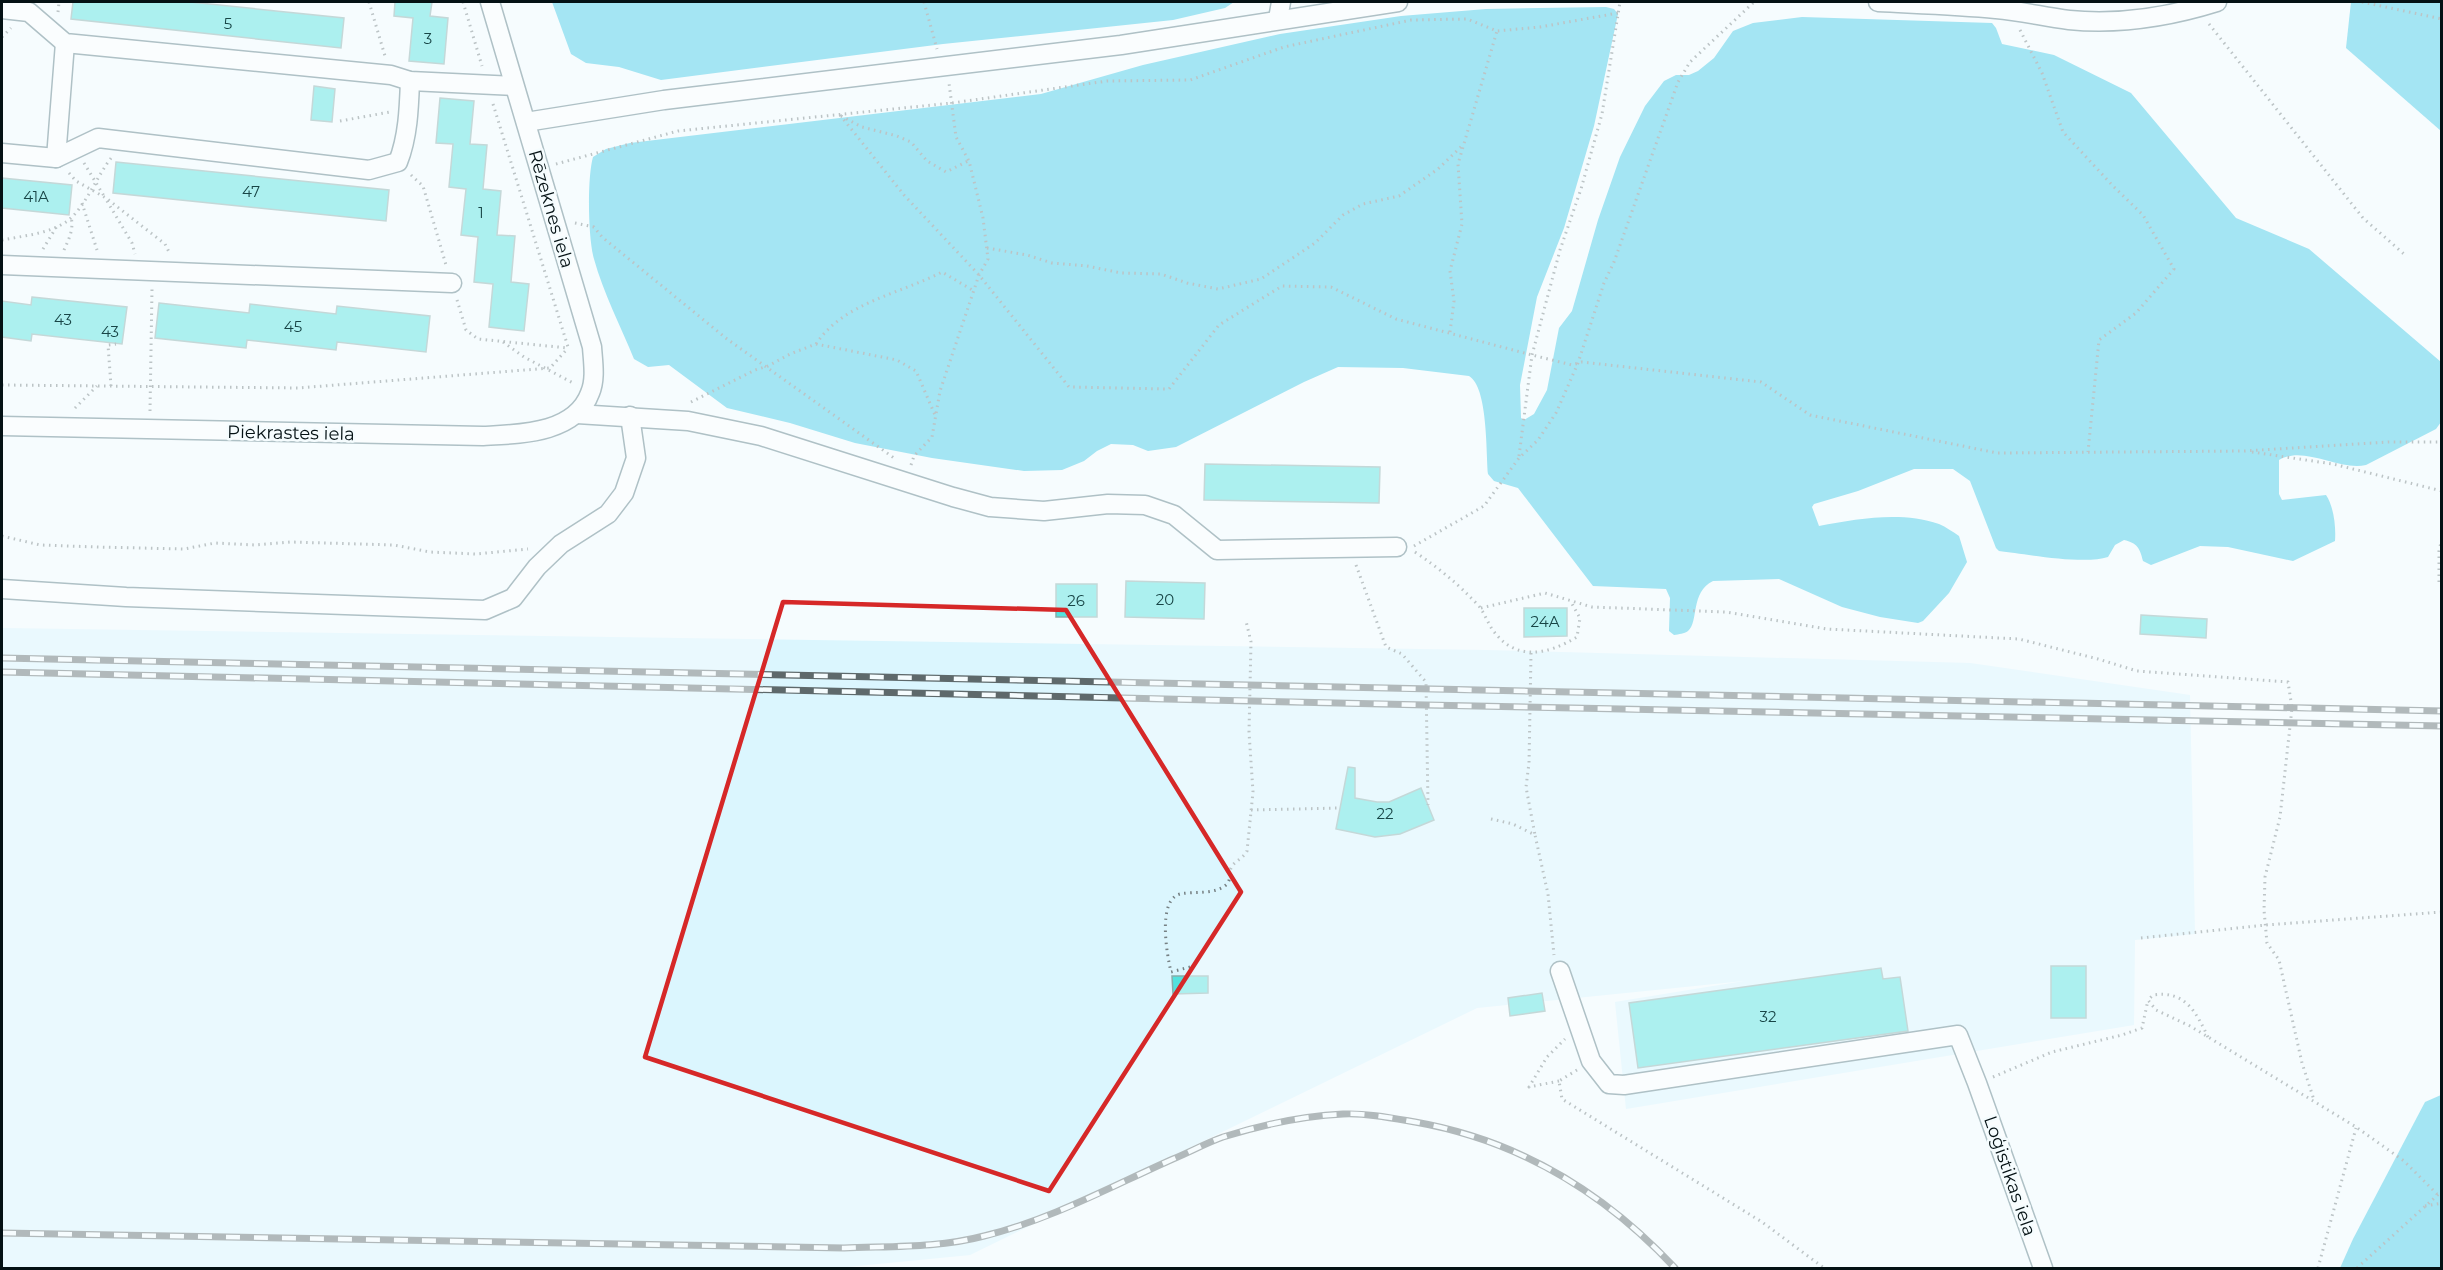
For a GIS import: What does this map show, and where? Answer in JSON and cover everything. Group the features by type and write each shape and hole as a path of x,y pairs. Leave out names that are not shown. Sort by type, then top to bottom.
{"street":[{"name":"Rēzeknes iela","path":"490,2 592,347 594,371 590,394 577,414"},
{"path":"526,123 664,100 1120,45 1279,10 1398,2"},
{"path":"1878,2 2009,10 2067,20 2107,22 2149,18 2217,2"},
{"path":"2,9 29,12 65,43 391,75 410,81 514,86"},
{"path":"56,158 65,43"},
{"path":"2,153 56,158 98,138 369,170 398,162 403,150 410,81"},
{"path":"2,265 452,283"},
{"path":"577,414 688,421 760,436 908,475 953,497 990,507 1044,511 1108,504 1145,505 1174,515 1217,550 1397,547"},
{"name":"Piekrastes iela","path":"2,426 483,436 522,434 559,424 577,414"},
{"path":"2,589 126,597 485,610 513,598 537,567 559,547 608,514 624,493 636,458 630,416"},
{"path":"1560,970 1591,1061"},
{"name":"Loģistikas iela","path":"1591,1061 1609,1084 1624,1085 1958,1035 2043,1269"}],"path":[{"path":"369,2 391,75"},
{"path":"2,385 298,388 550,368 568,348 463,2"},
{"path":"554,218 594,227 602,237 718,332 768,366 908,475 914,456 932,437 940,391 979,275 988,259 983,218 969,161 957,137 944,65 924,2"},
{"path":"1519,458 1532,355 1560,249 1581,189 1602,114 1620,2"},
{"path":"1570,600 1580,618 1577,637 1559,647 1531,652 1512,649 1493,630 1481,608 1454,579 1410,548 1484,506 1519,458 1538,440 1556,413 1578,363 1601,292 1678,82 1690,62 1754,2"},
{"path":"2362,2 2442,19"},
{"path":"2197,8 2284,122 2363,218 2404,254"},
{"path":"2009,10 2042,73 2063,132 2143,215 2174,269 2136,313 2099,340 2088,452"},
{"path":"539,169 678,131 952,103 1107,81 1190,80 1284,47 1411,21 1467,19 1497,31 1540,27 1618,13"},
{"path":"1450,332 1454,302 1450,271 1462,224 1458,164 1497,31"},
{"path":"340,121 409,108"},
{"path":"840,115 862,128 897,136 911,142 927,161 946,172 969,161"},
{"path":"840,115 904,195 979,275 1069,387 1169,389 1219,325 1282,286 1331,287 1396,319 1572,365 1578,363 1761,381 1810,415 1997,453 2244,451 2388,442 2442,442"},
{"path":"2,240 37,234 71,217 125,141"},
{"path":"987,248 1027,255 1052,263 1087,266 1120,273 1161,274 1218,290 1261,279 1315,243 1344,215 1363,204 1399,196 1438,169 1464,144"},
{"path":"75,149 132,243 146,272 151,387 150,430"},
{"path":"56,158 76,181 106,198 165,244 180,273"},
{"path":"82,203 102,270"},
{"path":"63,268 64,250 71,232 71,217"},
{"path":"34,267 57,226"},
{"path":"687,404 755,370 816,344 825,332 866,303 919,284 942,272 974,291"},
{"path":"501,341 590,394"},
{"path":"111,386 108,345 116,344"},
{"path":"816,344 897,360 916,372 936,417"},
{"path":"60,428 68,415 97,386"},
{"path":"2244,451 2332,464 2441,491 2442,496"},
{"path":"2,536 40,545 97,548 184,549 215,543 255,545 290,542 394,544 430,552 476,554 559,547"},
{"path":"2439,582 2439,551 2442,538"},
{"path":"1350,549 1382,640 1386,647 1402,654 1426,682 1428,805"},
{"path":"1481,608 1545,593 1592,607 1726,612 1827,629 2019,639 2098,658 2136,671 2288,682 2292,708 2280,817 2265,877 2267,943 2279,960 2302,1063 2314,1100"},
{"path":"1190,967 1171,972 1166,941 1168,905 1174,897 1180,894 1207,892 1228,883 1232,866 1244,857 1247,851 1253,792 1249,732 1251,642 1246,621"},
{"path":"1531,652 1529,763 1526,787 1548,894 1554,955 1560,970"},
{"path":"1251,810 1340,808"},
{"path":"1491,819 1513,824 1535,835"},
{"path":"2141,938 2266,925 2442,912"},
{"path":"1977,1083 2052,1052 2142,1028 2148,1000 2153,994 2164,993 2185,1000 2200,1020 2208,1037"},
{"path":"2148,1000 2156,1010 2208,1037 2314,1100 2356,1128 2404,1161 2437,1194"},
{"path":"1575,1016 1570,1023 1565,1040 1547,1058 1528,1087 1559,1081 1591,1061"},
{"path":"1559,1081 1562,1099 1762,1222 1824,1269"},
{"path":"2318,1269 2356,1128"},
{"path":"2357,1269 2442,1191"},
{"path":"2425,1206 2442,1203"}],"highlighted area":[{"path":"783,602 1066,610 1241,892 1049,1191 645,1057"}],"shaded area":[{"path":"552,2 1234,2 1225,8 1173,20 943,44 661,80 619,67 586,63 571,54"},
{"path":"2351,2 2441,2 2441,131 2346,48"},
{"path":"1606,7 1614,9 1618,14 1594,126 1564,228 1537,297 1520,385 1521,418 1524,420 1534,414 1547,390 1559,328 1572,311 1598,220 1620,157 1645,106 1664,81 1676,75 1689,75 1698,71 1714,58 1733,31 1753,23 1802,17 1992,23 2002,44 2054,55 2131,93 2236,218 2309,249 2441,362 2441,422 2436,429 2366,465 2344,465 2299,455 2279,460 2279,494 2282,500 2326,495 2334,517 2335,541 2293,561 2228,547 2200,546 2151,565 2143,561 2135,545 2124,540 2115,545 2108,557 2098,559 2070,559 1999,551 1970,481 1953,469 1914,469 1858,491 1814,504 1812,507 1819,526 1864,519 1909,518 1939,524 1959,536 1967,562 1949,593 1923,621 1918,623 1880,617 1842,607 1779,579 1713,581 1701,592 1691,627 1686,632 1674,635 1669,631 1670,598 1666,589 1593,586 1518,488 1494,481 1488,474 1483,406 1475,382 1469,376 1403,368 1338,367 1176,447 1148,451 1133,445 1111,444 1084,461 1062,470 1024,471 932,458 855,443 790,423 727,408 669,365 648,367 634,359 607,297 594,259 590,238 589,208 593,157 606,149 630,143 1041,94 1143,65 1280,34 1401,16 1486,9"},
{"path":"2,628 1486,650 1970,663 2190,695 2195,934 2135,940 2134,1025 1626,1109 1615,1002 1744,981 1477,1008 970,1255 837,1268 2,1268"},
{"path":"2441,1095 2441,1268 2340,1268 2425,1102"}],"building":[{"path":"73,2 190,2 344,18 341,48 71,19"},
{"path":"395,2 432,2 430,16 448,18 444,64 409,61 413,18 394,16"},
{"path":"314,86 335,89 332,122 311,120"},
{"path":"440,98 474,101 470,144 487,145 483,189 501,191 497,235 515,236 511,282 529,284 524,331 489,327 493,284 474,282 478,237 461,235 466,189 449,187 453,144 436,143"},
{"path":"116,162 389,190 386,221 113,193"},
{"path":"2,178 72,185 69,215 2,208"},
{"path":"32,297 127,307 122,344 32,334 31,341 2,337 2,301 31,305"},
{"path":"159,303 249,313 250,304 336,314 337,306 430,316 426,352 337,342 336,350 247,340 246,348 155,338"},
{"path":"1205,464 1380,467 1379,503 1204,500"},
{"path":"1126,581 1205,583 1204,619 1125,617"},
{"path":"1056,584 1097,584 1097,617 1056,617"},
{"path":"1524,608 1567,608 1567,636 1524,637"},
{"path":"2141,615 2207,619 2206,638 2140,634"},
{"path":"1348,767 1355,768 1355,798 1389,802 1421,788 1434,820 1400,834 1375,837 1336,829"},
{"path":"2051,966 2086,966 2086,1018 2051,1018"},
{"path":"1881,968 1883,979 1900,977 1908,1031 1638,1068 1629,1003"},
{"path":"1172,976 1208,976 1208,993 1173,994"},
{"path":"1542,993 1545,1011 1510,1016 1508,998"}],"railway":[{"path":"2,658 2442,711"},
{"path":"2,672 2442,726"},
{"path":"2,1233 844,1248 932,1245 984,1236 1033,1221 1223,1137 1297,1119 1352,1114 1388,1117 1453,1130 1524,1156 1589,1194 1619,1216 1675,1268"}]}
